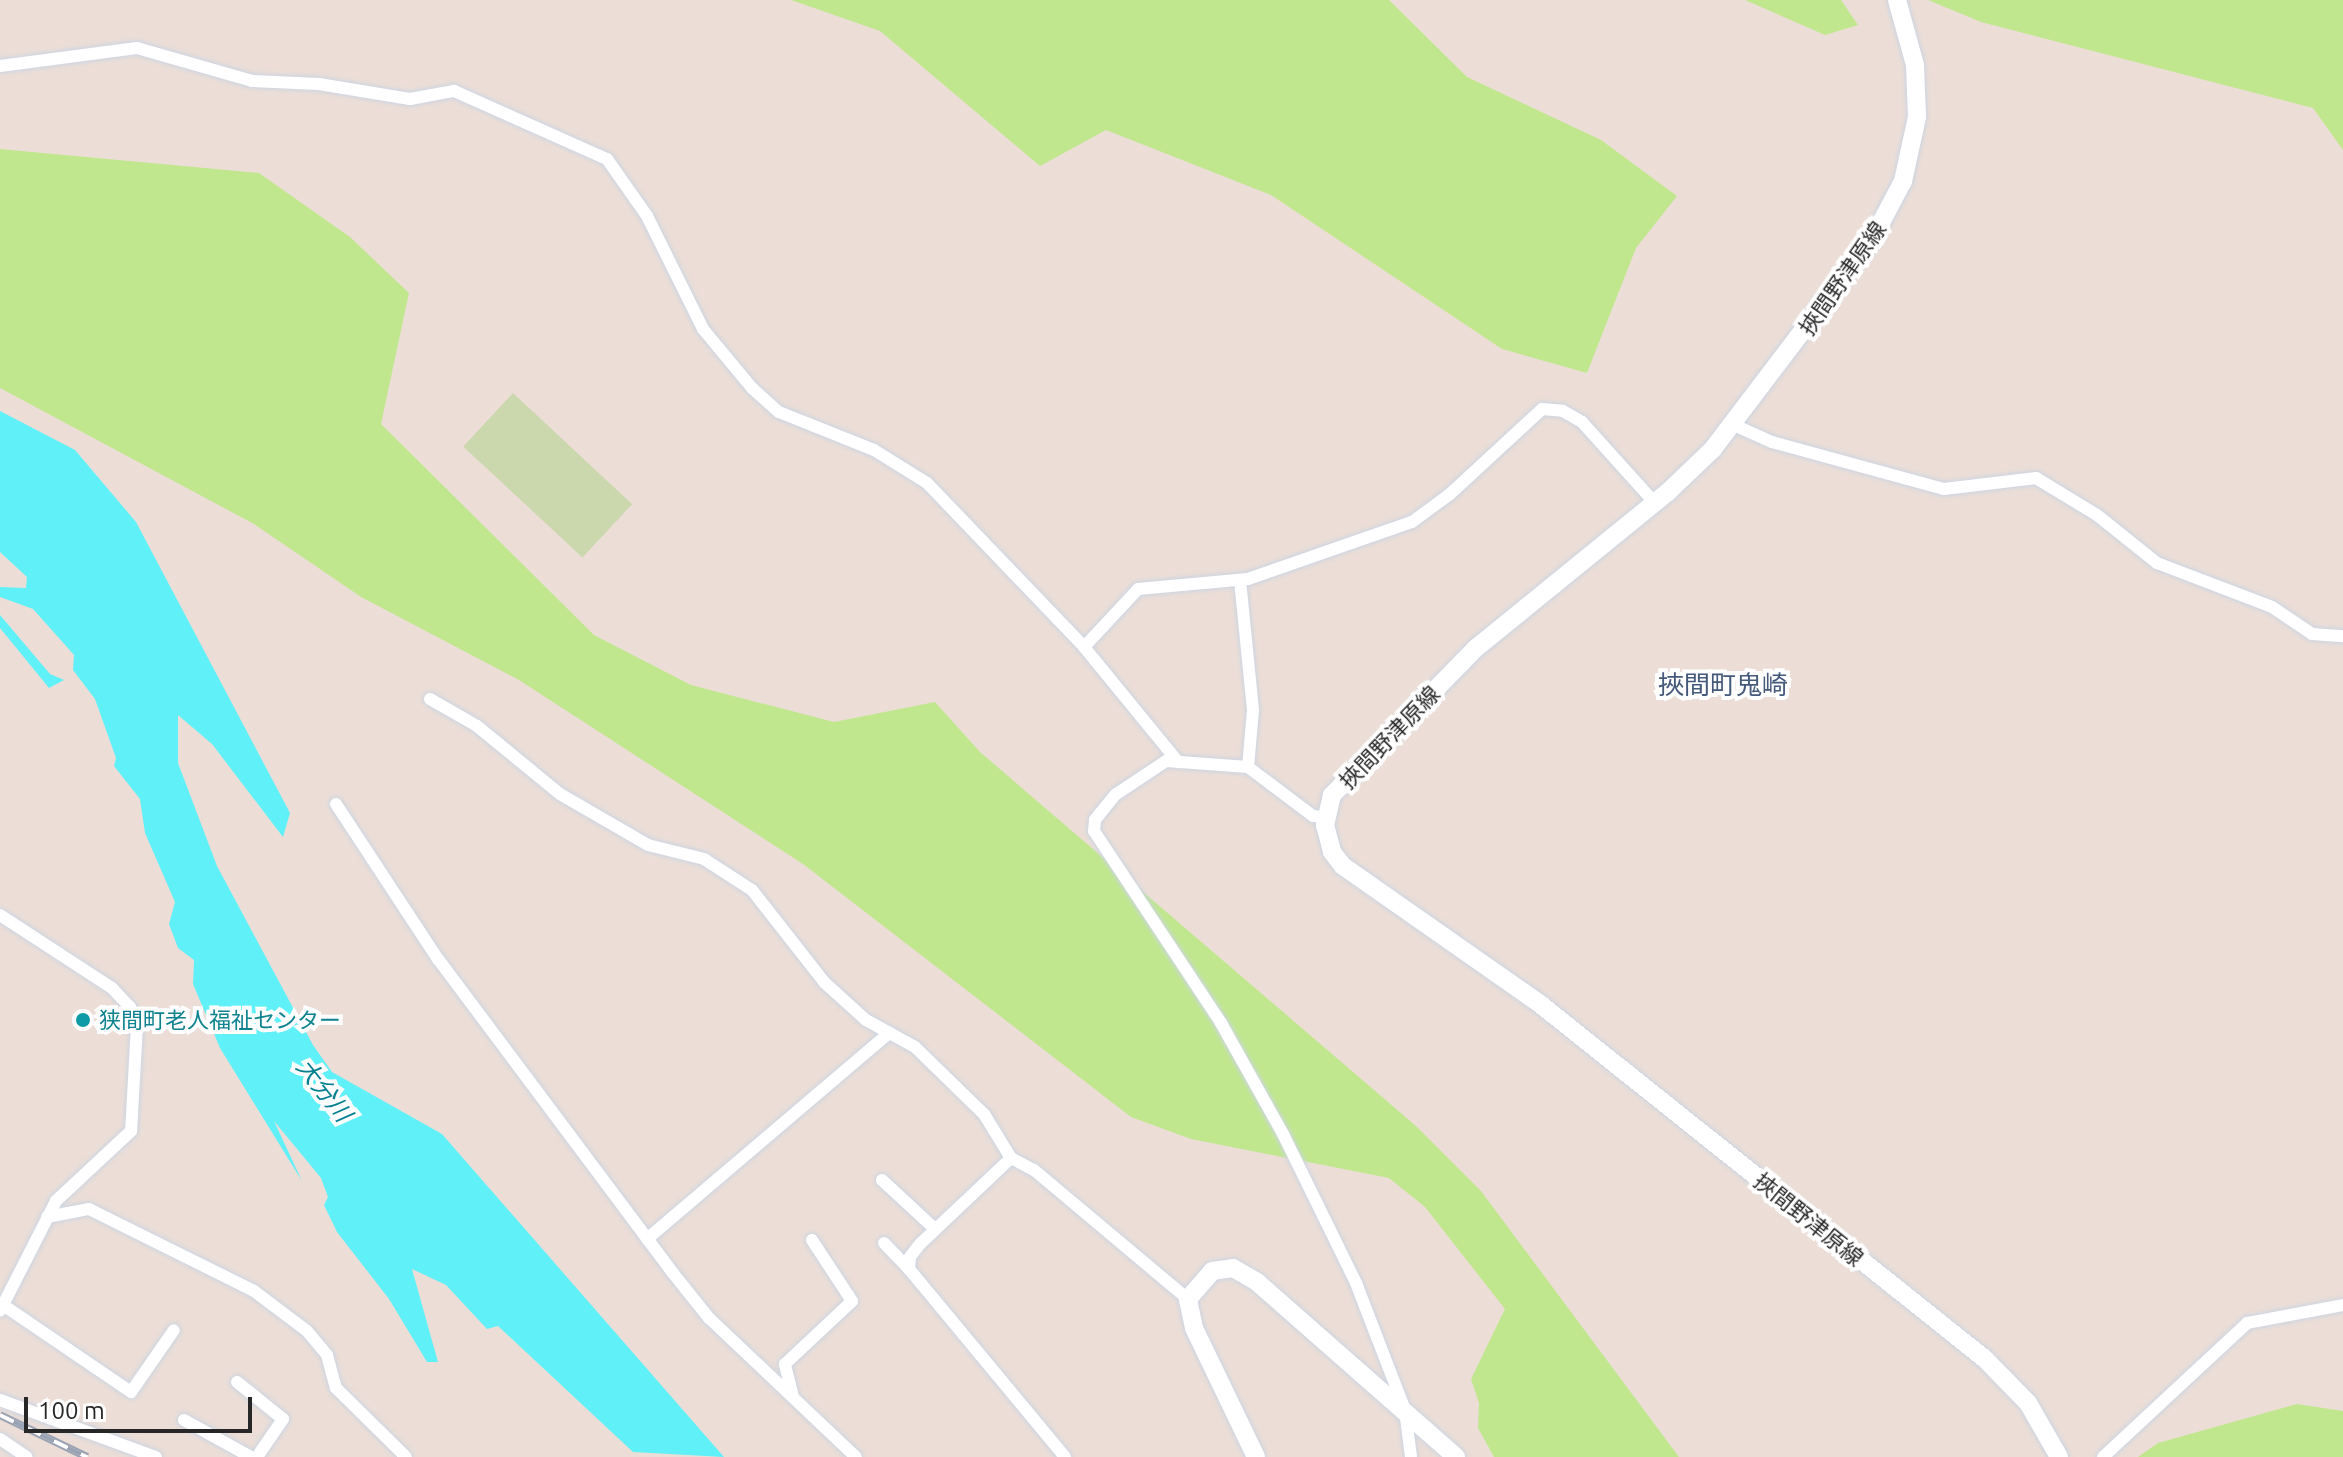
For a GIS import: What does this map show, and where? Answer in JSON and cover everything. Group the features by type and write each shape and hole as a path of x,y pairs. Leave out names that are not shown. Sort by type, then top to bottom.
{"main road":[{"name":"挾間野津原線","path":"1897,0 1918,85 1915,134 1903,181 1873,238 1734,425 1655,503 1476,648 1341,784 1329,799 1325,817 1330,846 1343,866 1540,1004 1985,1359 2028,1403 2059,1457"},
{"path":"1256,1457 1194,1328 1188,1299 1212,1271 1246,1273 1456,1457"}],"street":[{"path":"0,66 137,48 252,81 319,84 410,99 454,91 599,154 626,179 703,329 752,388 779,412 874,450 927,483 1084,647 1178,762"},
{"path":"1084,647 1138,589 1240,580 1412,522 1542,409 1563,411 1582,422 1655,503"},
{"path":"1734,425 1772,442 1944,489 2036,478 2097,515 2162,566 2272,607 2312,634 2343,636"},
{"path":"1240,580 1253,710 1248,767"},
{"path":"430,699 477,726 560,794 648,845 704,859 752,890 825,983 866,1020 915,1047 946,1075 984,1114 1011,1158 1046,1180 1188,1299"},
{"path":"1325,817 1313,816 1248,767 1178,762 1142,774 1115,795 1095,820 1094,831 1221,1023 1283,1134 1356,1283 1405,1410 1411,1457"},
{"path":"336,804 438,959 709,1318 856,1457"},
{"path":"0,915 112,988 130,1007 137,1025 131,1131 105,1160 77,1178 47,1217 1,1308 131,1392 174,1330"},
{"path":"647,1239 889,1033"},
{"path":"909,1269 910,1257 935,1229 1011,1158"},
{"path":"882,1180 935,1229"},
{"path":"47,1217 89,1209 254,1291 307,1331 327,1355 336,1388 406,1457"},
{"path":"793,1397 785,1364 852,1301 812,1240"},
{"path":"884,1243 1065,1457"},
{"path":"2103,1457 2247,1323 2343,1305"},
{"path":"184,1420 254,1457 283,1419 237,1382"},
{"path":"0,1400 156,1457"},
{"path":"0,1439 27,1457"}],"green space":[{"path":"791,0 1389,0 1467,77 1601,140 1677,196 1636,248 1587,373 1502,349 1271,195 1106,130 1040,166 880,31"},
{"path":"1745,0 1841,0 1858,25 1825,35"},
{"path":"1928,0 2343,0 2343,150 2313,108 1981,22"},
{"path":"0,149 259,173 350,237 409,293 381,424 594,635 691,685 834,722 935,702 980,752 1416,1126 1481,1191 1679,1457 1494,1457 1478,1428 1479,1403 1471,1379 1505,1309 1425,1207 1389,1178 1191,1139 1131,1117 803,864 519,680 361,597 254,524 0,388"},
{"path":"513,393 632,504 582,558 463,446"},
{"path":"2297,1404 2343,1411 2343,1457 2138,1457 2158,1443"}],"water":[{"name":"大分川","path":"0,411 75,450 136,522 290,813 283,837 212,744 178,715 178,763 217,866 313,1045 332,1072 442,1134 724,1457 633,1452 498,1326 487,1329 446,1285 412,1269 438,1362 427,1362 389,1299 337,1232 324,1205 328,1197 321,1178 274,1121 302,1181 220,1048 193,984 194,960 178,948 169,924 175,902 145,833 140,799 114,766 116,758 95,699 73,670 74,655 33,609 0,597 0,587 26,588 27,577 0,552"},
{"path":"0,615 50,674 64,680 49,688 0,628"}],"railway":[{"path":"0,1415 87,1457"}],"place":[{"name":"狭間町老人福祉センター","path":"83,1020"}],"district":[{"name":"挾間町鬼崎","path":"1723,685"}]}
